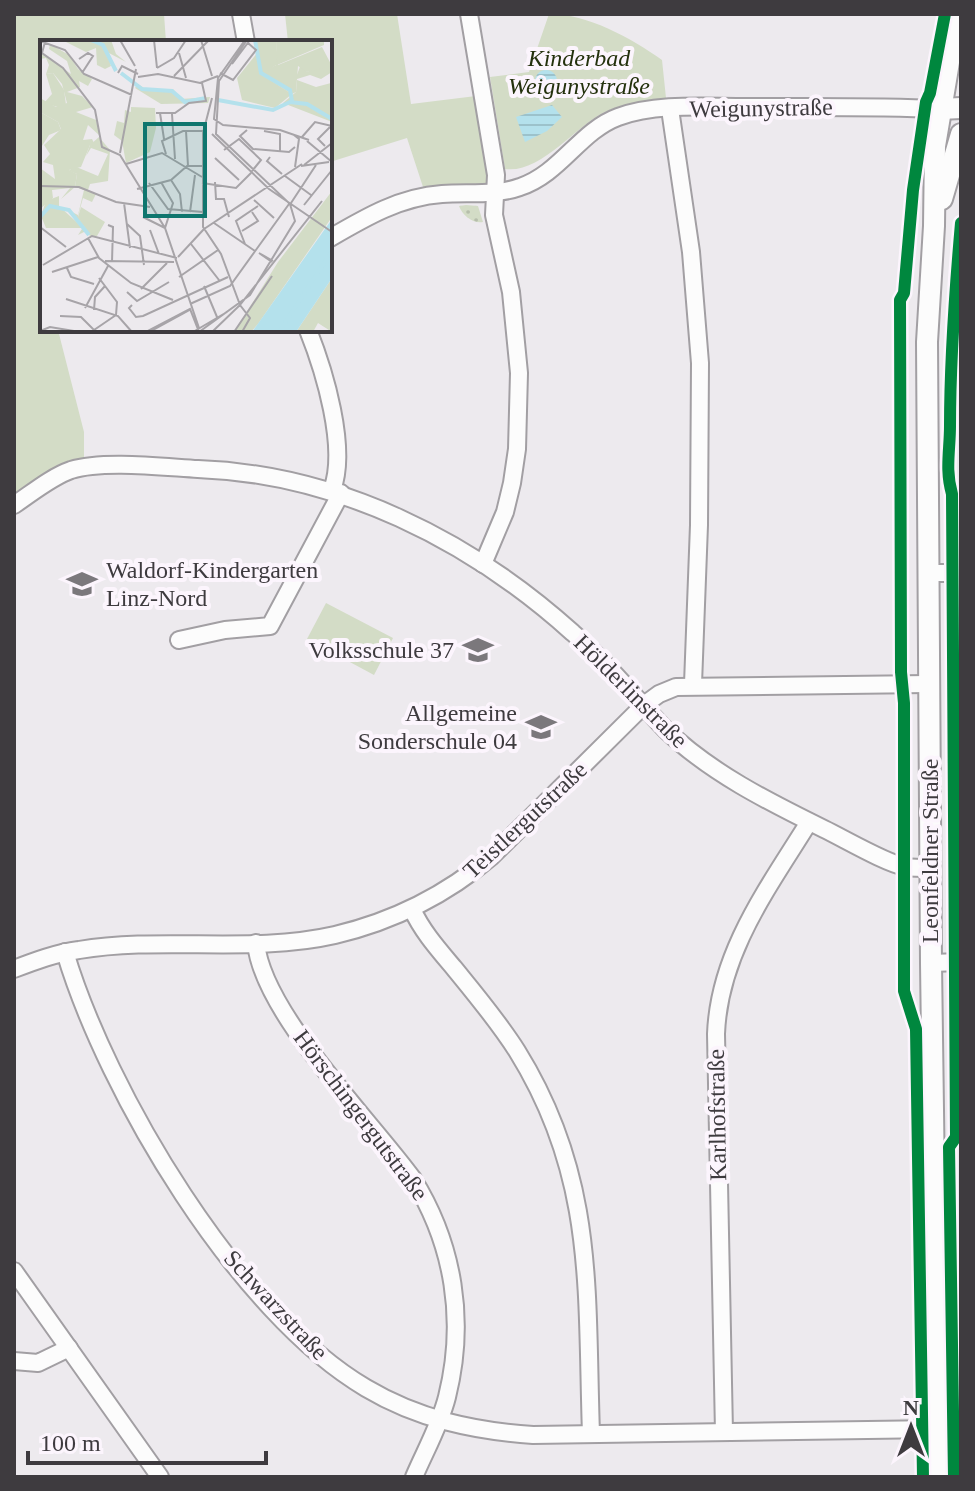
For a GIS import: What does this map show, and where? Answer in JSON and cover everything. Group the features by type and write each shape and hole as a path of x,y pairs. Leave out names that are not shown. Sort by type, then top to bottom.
{"main road":[{"name":"Leonfeldner Straße","path":"938,1477 927,342 934,172 940,109 957,14"},
{"path":"940,109 961,108"},
{"path":"940,109 961,126"},
{"name":"Leonfeldner Straße","path":"934,226 961,134"}],"street":[{"path":"241,14 246,40"},
{"path":"469,14 496,175 494,215 509,281 516,332 519,416 512,483 505,512 483,564"},
{"path":"670,109 691,252 700,363 693,684"},
{"name":"Weigunystraße","path":"332,237 399,202 441,194 494,193 522,187 536,180 601,125 620,116 670,109 940,109"},
{"path":"179,640 225,630 270,626 336,492 332,421 324,377 309,332"},
{"name":"Hölderlinstraße","path":"14,505 68,471 95,466 246,472 336,492 406,521 483,564 542,606 574,633 666,729 716,770 809,822 904,867 930,868"},
{"path":"928,573 961,573"},
{"name":"Teistlergutstraße","path":"14,969 65,952 120,945 256,943 334,935 412,909 442,894 492,856 644,705 668,690 693,684 928,684"},
{"name":"Karlhofstraße","path":"724,1432 716,1014 724,976 742,932 809,822"},
{"path":"412,909 420,926 516,1050 537,1086 562,1146 578,1202 583,1237 591,1434"},
{"name":"Hörschingergutstraße","path":"256,943 263,971 288,1019 413,1179 429,1205 442,1239 455,1294 456,1328 447,1395 414,1477"},
{"name":"Schwarzstraße","path":"65,952 85,1011 140,1123 200,1220 247,1280 296,1333 338,1369 368,1389 438,1420 497,1432 591,1434 938,1429"},
{"path":"931,963 961,962"},
{"path":"14,1271 160,1477"},
{"path":"14,1361 38,1363 69,1348"}],"green space":[{"path":"14,14 164,14 166,40 40,40 40,332 59,332 84,432 84,458 68,463 14,497"},
{"path":"285,14 397,14 411,104 476,96 490,182 487,185 424,190 407,138 332,161 332,40 288,40"},
{"name":"Kinderbad Weigunystraße","path":"549,14 594,23 662,60 666,98 634,103 603,113 544,157 518,169 505,169 490,77 529,72"},
{"path":"459,206 478,206 483,222 475,222 465,216"},
{"path":"326,603 393,638 374,675 307,639"}],"water":[{"path":"546,70 554,73 557,81 554,89 546,92 538,89 535,81 538,73"},
{"path":"552,105 562,117 547,131 525,142 516,117"}],"cycle path":[{"path":"923,1477 916,1029 904,991 900,300 904,293 913,190 926,102 945,14"},
{"path":"954,1477 949,1147 956,1137 952,494 948,468 961,223"}],"place":[{"name":"Waldorf-Kindergarten Linz-Nord","path":"82,584"},
{"name":"Volksschule 37","path":"478,650"},
{"name":"Allgemeine Sonderschule 04","path":"541,727"}]}
